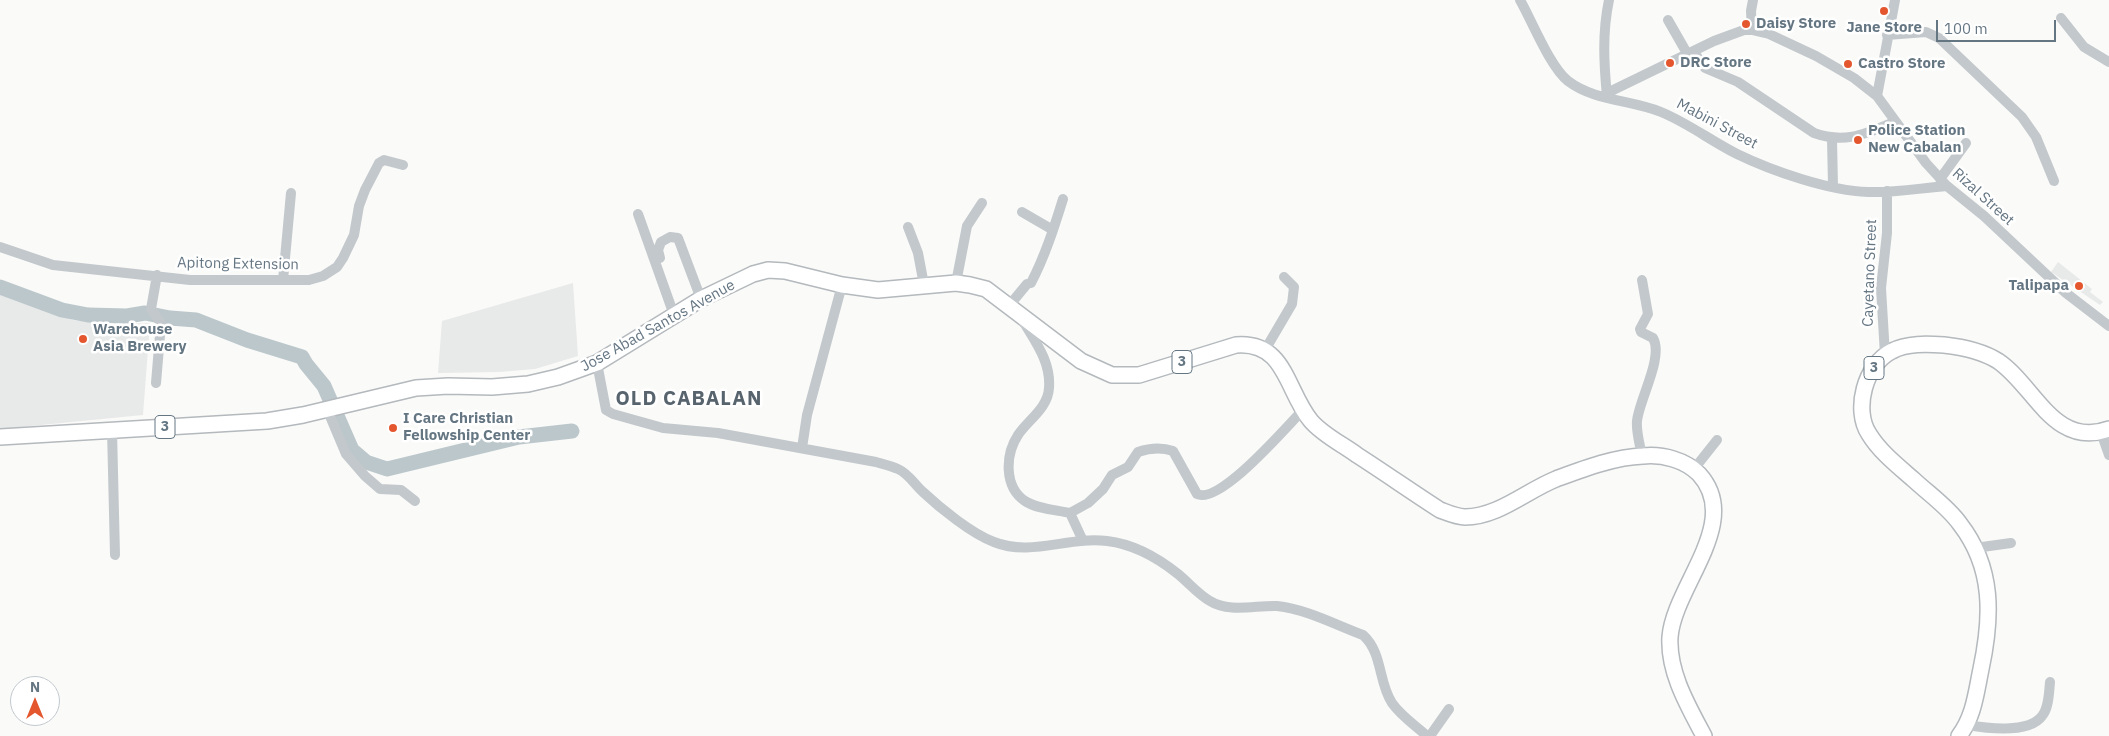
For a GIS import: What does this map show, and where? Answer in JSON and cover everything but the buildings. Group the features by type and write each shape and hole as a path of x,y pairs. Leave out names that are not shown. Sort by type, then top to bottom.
{"highway":[{"name":"Jose Abad Santos Avenue","path":"0,437 241,424 293,417 431,386 492,387 528,384 558,377 597,363 701,299 752,274 768,270 786,271 842,286 878,290 956,283 970,284 986,289 1080,361 1112,375 1139,375 1236,345 1251,345 1265,350"},
{"name":"3","path":"1963,731 1975,700 1984,657 1988,612 1987,582 1975,548 1960,523 1883,452 1868,433 1862,415 1862,400 1872,372 1884,355 1901,347 1926,345 1964,348 1997,360 2012,373 2048,414 2063,426 2086,433 2105,430"},
{"path":"1265,350 1282,367 1303,410 1322,431 1440,510 1465,517 1479,516 1501,508 1555,480 1620,458 1656,455 1682,462 1694,469 1703,478 1711,494 1714,507 1713,521 1704,551 1678,607 1670,636 1674,670 1681,690 1704,736"}],"street":[{"name":"Mabini Street","path":"1520,0 1561,74 1576,86 1659,111 1756,162 1787,174 1854,191 1887,191 1944,182"},
{"path":"1607,95 1604,27 1609,0"},
{"path":"1752,30 1751,11 1753,0"},
{"path":"1876,96 1894,0"},
{"path":"2061,18 2084,47 2109,62"},
{"path":"1668,20 1691,53 1705,68 1738,82 1814,133 1832,139 1850,138 1894,122"},
{"name":"Rizal Street","path":"1607,95 1730,34 1752,30 1769,34 1816,56 1854,78 1876,96 1894,122 1944,182 1984,216 2066,293 2105,317 2109,326"},
{"path":"1887,35 1926,32 1939,38 2022,117 2036,137 2054,181"},
{"path":"1832,139 1833,186"},
{"path":"1944,182 1966,143"},
{"name":"Apitong Extension","path":"0,247 53,265 190,280 309,280 323,276 337,267 354,235 359,206 378,162 384,160 403,165"},
{"name":"Cayetano Street","path":"1884,355 1882,288 1887,233 1887,191"},
{"path":"283,280 291,193"},
{"path":"1008,307 1026,284 1031,282 1047,250 1063,199"},
{"path":"956,283 967,226 982,204"},
{"path":"1022,212 1053,230"},
{"path":"638,214 674,315"},
{"path":"908,227 918,253 924,286"},
{"path":"660,258 658,250 660,242 670,237 678,238 701,299"},
{"path":"156,383 161,321 152,312 157,276"},
{"path":"1265,350 1292,304 1294,288 1284,277"},
{"path":"1642,280 1648,314 1640,329 1641,332 1653,338 1656,345 1650,380 1637,418 1642,456"},
{"path":"802,448 807,415 842,286"},
{"path":"1020,316 1045,357 1049,371 1050,390 1041,410 1018,436 1010,455 1009,478 1025,501 1070,513 1103,489 1112,475 1128,467 1138,452 1147,449 1165,448 1173,451 1197,494 1209,494 1222,488 1240,474 1303,410"},
{"path":"597,363 606,410 612,414 663,428 718,433 876,462 899,469 911,478 923,492 972,531 994,542 1013,548 1107,540 1144,552 1177,574 1211,602 1226,607 1277,606 1291,609 1363,635 1376,652 1383,685 1392,704 1429,736 1449,709"},
{"path":"328,409 346,454 364,476 380,489 401,490 415,501"},
{"path":"112,430 115,556"},
{"path":"2105,430 2109,456"},
{"path":"1694,469 1717,440"},
{"path":"1070,513 1083,541"},
{"path":"1975,548 2012,543"},
{"path":"1963,731 2000,730 2038,720 2043,716 2046,709 2050,682"}],"shaded area":[{"name":"Talipapa","path":"2058,262 2092,289 2090,292 2103,302 2100,305 2051,272"},
{"path":"573,283 578,356 535,369 500,372 438,373 442,321"},
{"path":"0,294 73,320 108,324 150,323 143,415 0,429"}],"waterway":[{"path":"0,287 62,310 88,315 127,316 145,313 170,318 196,320 247,340 302,357 324,386 352,450 366,462 387,469 519,437 572,431"}],"place":[{"name":"Jane Store","path":"1884,11"},
{"name":"Daisy Store","path":"1746,24"},
{"name":"DRC Store","path":"1670,63"},
{"name":"Castro Store","path":"1848,64"},
{"name":"Police Station New Cabalan","path":"1858,140"},
{"name":"Talipapa","path":"2079,286"},
{"name":"Warehouse Asia Brewery","path":"83,339"},
{"name":"I Care Christian Fellowship Center","path":"393,428"}],"district":[{"name":"OLD CABALAN","path":"689,399"}]}
